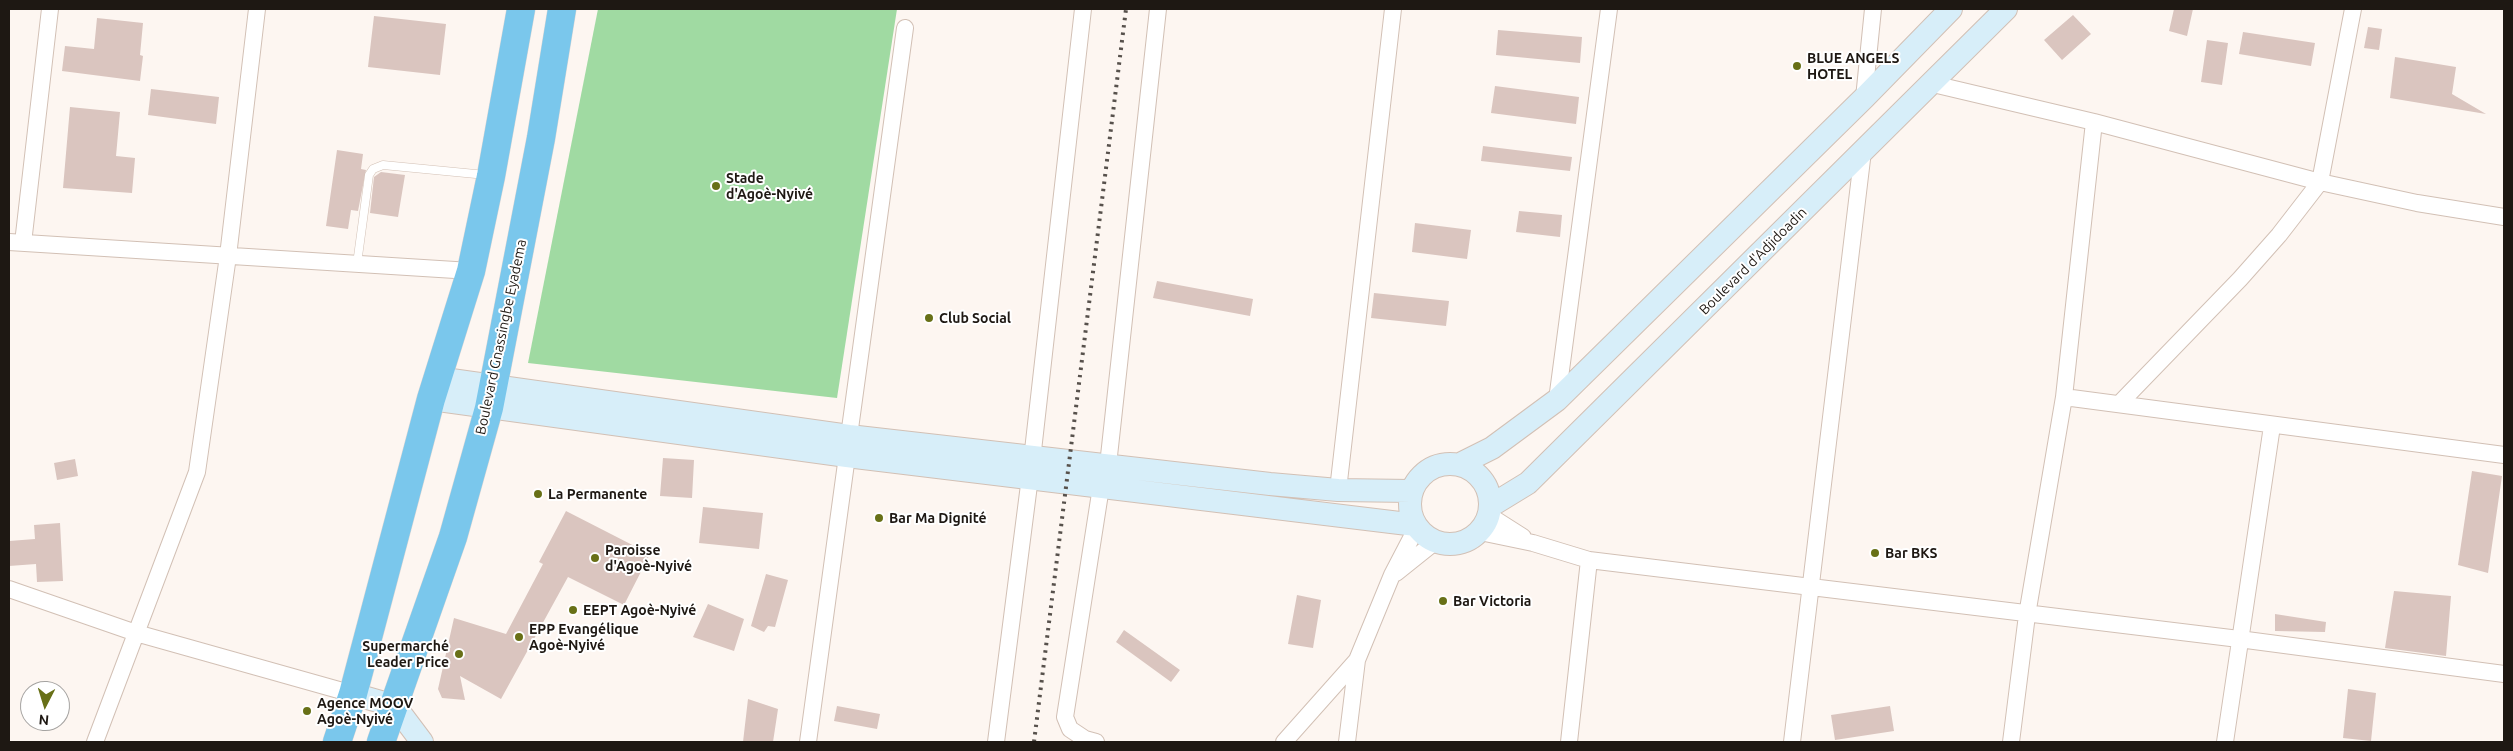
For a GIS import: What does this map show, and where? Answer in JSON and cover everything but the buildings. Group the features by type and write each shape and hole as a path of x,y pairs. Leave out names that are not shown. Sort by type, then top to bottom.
{"highway":[{"path":"337,742 353,694 434,388 471,271 491,176 521,9"},
{"name":"Boulevard Gnassingbe Eyadema","path":"381,742 453,537 491,397 541,138 562,9"}],"main road":[{"path":"1460,464 1479,474 1490,493 1487,517 1467,540 1452,544 1436,541 1417,526 1410,509 1412,491 1422,474 1440,464 1460,464 1492,448 1557,400 1864,98 1950,9"},
{"name":"Boulevard d'Adjidoadin","path":"1487,517 1528,483 1933,84 2006,9"},
{"path":"434,388 848,446 1031,467 1108,465 1338,490 1412,491"},
{"path":"1031,467 1101,487 1417,526"},
{"path":"353,694 395,706 422,742"}],"street":[{"path":"50,9 16,242 471,271"},
{"path":"95,742 196,472 228,256 257,9"},
{"path":"996,742 1031,467 1083,9"},
{"path":"1108,465 1158,9"},
{"path":"1338,490 1393,9"},
{"path":"1557,400 1608,9"},
{"path":"1864,98 1873,9"},
{"path":"2120,403 2240,279 2279,235 2320,182 2353,9"},
{"path":"808,742 906,28"},
{"path":"1933,84 2094,122 2320,182 2417,203 2504,217"},
{"path":"2011,742 2027,615 2064,397 2094,122"},
{"path":"1792,742 1863,151"},
{"path":"2064,397 2120,403 2272,426 2504,455"},
{"path":"2225,742 2272,426"},
{"path":"1096,742 1085,739 1070,729 1065,717 1101,487"},
{"path":"1487,517 1533,543 1589,560 2027,615 2239,639 2504,674"},
{"path":"1347,742 1357,660 1392,575 1417,526"},
{"path":"1392,575 1436,541"},
{"path":"1569,742 1589,560"},
{"path":"9,589 136,633 353,694"},
{"path":"1284,742 1357,660"}],"lane":[{"path":"356,264 369,175 373,169 383,165 491,176"}],"green space":[{"name":"Stade d'Agoè-Nyivé","path":"598,9 897,9 837,398 528,363"}],"railway":[{"path":"1034,742 1126,9"}],"place":[{"name":"BLUE ANGELS HOTEL","path":"1797,66"},
{"name":"Stade d'Agoè-Nyivé","path":"716,186"},
{"name":"Club Social","path":"929,318"},
{"name":"La Permanente","path":"538,494"},
{"name":"Bar Ma Dignité","path":"879,518"},
{"name":"Bar BKS","path":"1875,553"},
{"name":"Paroisse d'Agoè-Nyivé","path":"595,558"},
{"name":"Bar Victoria","path":"1443,601"},
{"name":"EEPT Agoè-Nyivé","path":"573,610"},
{"name":"EPP Evangélique Agoè-Nyivé","path":"519,637"},
{"name":"Supermarché Leader Price","path":"459,654"},
{"name":"Agence MOOV Agoè-Nyivé","path":"307,711"}]}
